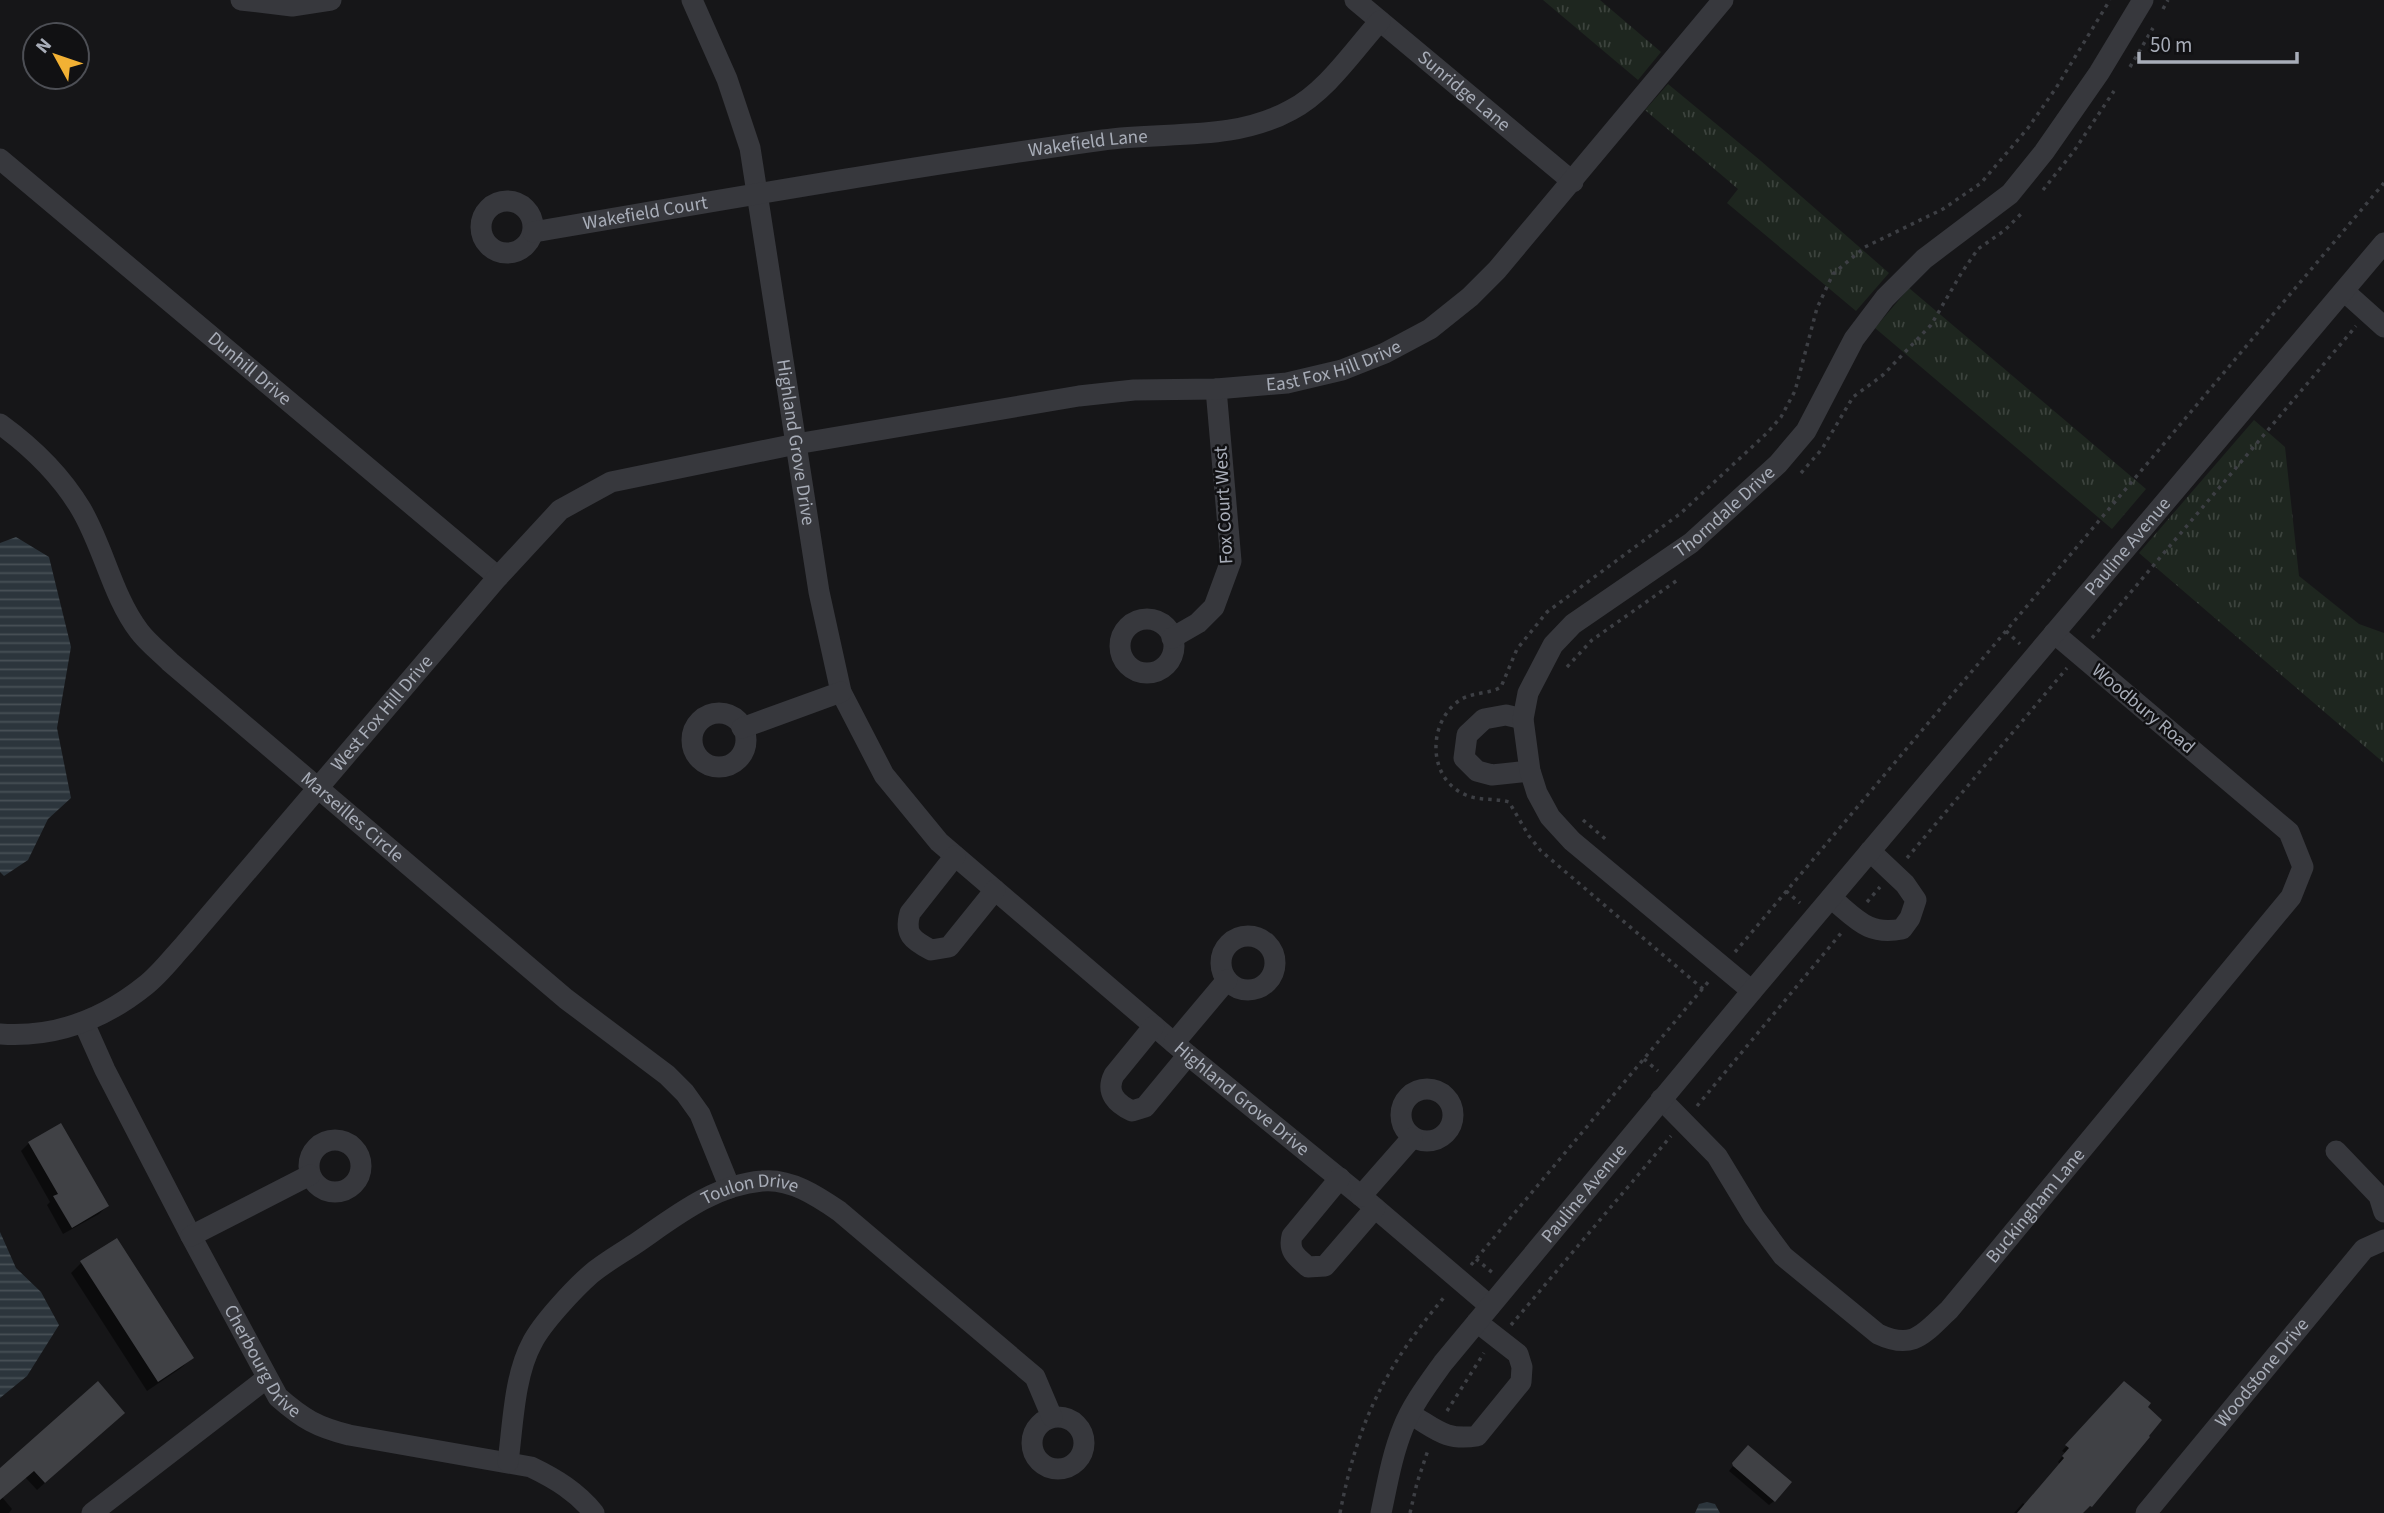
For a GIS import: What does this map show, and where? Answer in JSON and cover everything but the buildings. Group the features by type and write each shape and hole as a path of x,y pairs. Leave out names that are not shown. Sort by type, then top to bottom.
{"street":[{"path":"241,0 292,6 331,0"},
{"name":"Highland Grove Drive","path":"692,0 731,90 750,148 819,592 841,692 884,775 939,842 1181,1049 1459,1279 1499,1340 1518,1354 1522,1367 1521,1382 1477,1436 1459,1439 1410,1414"},
{"name":"Sunridge Lane","path":"1355,0 1573,182"},
{"name":"East Fox Hill Drive","path":"796,444 1079,396 1134,390 1216,389 1287,383 1342,370 1385,353 1430,329 1470,297 1497,270 1723,0"},
{"name":"Thorndale Drive","path":"1752,991 1572,841 1550,817 1537,793 1530,771 1523,719 1528,693 1553,645 1573,624 1690,543 1778,464 1806,431 1854,339 1885,298 1924,259 2010,194 2044,152 2099,73 2143,0"},
{"name":"Wakefield Lane","path":"756,194 1107,139 1221,132 1265,121 1292,110 1320,89 1380,21"},
{"name":"Dunhill Drive","path":"0,159 498,576"},
{"name":"Wakefield Court","path":"533,232 756,194"},
{"name":"Pauline Avenue","path":"1381,1513 1387,1480 1403,1427 1420,1395 1443,1363 1870,850 2384,243"},
{"path":"2344,291 2384,327"},
{"name":"Fox Court West","path":"1172,638 1198,623 1214,607 1231,561 1216,389"},
{"name":"Marseilles Circle","path":"0,424 33,448 58,474 82,510 122,601 140,632 170,662 566,999 667,1074 700,1114 730,1188"},
{"name":"West Fox Hill Drive","path":"0,1034 47,1033 84,1023 120,1004 148,984 498,576 560,510 611,482 796,444"},
{"name":"Woodbury Road","path":"2054,633 2233,785"},
{"path":"743,728 841,692"},
{"path":"1523,719 1506,715 1484,719 1467,735 1464,758 1476,771 1492,775 1530,771"},
{"name":"Buckingham Lane","path":"1661,1099 1717,1156 1754,1217 1783,1256 1878,1335 1896,1343 1919,1338 1949,1310 2291,897 2303,867 2288,832 2233,785"},
{"path":"1831,898 1867,927 1887,932 1902,929 1910,918 1916,900 1905,884 1870,850"},
{"path":"955,856 910,913 906,924 910,936 931,950 949,947 995,890"},
{"path":"1154,1026 1110,1083 1114,1099 1132,1111 1145,1107 1227,980"},
{"name":"Cherbourg Drive","path":"84,1023 105,1070 191,1236 278,1396 298,1414 321,1428 531,1468 557,1479 585,1501 594,1513"},
{"path":"1340,1178 1292,1236 1290,1246 1294,1254 1308,1267 1325,1266 1412,1138"},
{"path":"2336,1151 2379,1196 2384,1212"},
{"path":"191,1236 310,1175"},
{"name":"Toulon Drive","path":"508,1462 519,1383 532,1343 548,1321 591,1274 700,1200 730,1188 763,1180 789,1184 815,1195 839,1212 1035,1377 1052,1417"},
{"name":"Woodstone Drive","path":"2146,1513 2364,1249 2384,1240"},
{"path":"92,1513 267,1378"}],"path":[{"path":"1340,1513 1354,1450 1379,1389 1409,1340 2384,183"},
{"path":"1410,1513 1422,1463 1437,1430 1487,1349 1499,1340 1684,1122 2367,312"},
{"path":"1889,369 1921,337"},
{"path":"1564,671 1592,640 1619,620"},
{"path":"1574,812 1612,845"}],"green space":[{"path":"1543,0 1600,0 1661,52 1638,80"},
{"path":"1668,84 1889,273 1856,311 1727,203 1738,189 1645,110"},
{"path":"1909,288 2146,489 2112,529 1875,328"},
{"path":"2254,420 2285,447 2299,576 2359,624 2384,633 2384,763 2139,553"}],"shaded area":[{"path":"16,537 49,557 71,647 57,728 71,798 48,819 28,860 4,876 0,872 0,543"},
{"path":"0,1232 16,1268 41,1292 59,1325 27,1376 0,1398"},
{"path":"1699,1504 1715,1504 1720,1513 1695,1513"}]}
